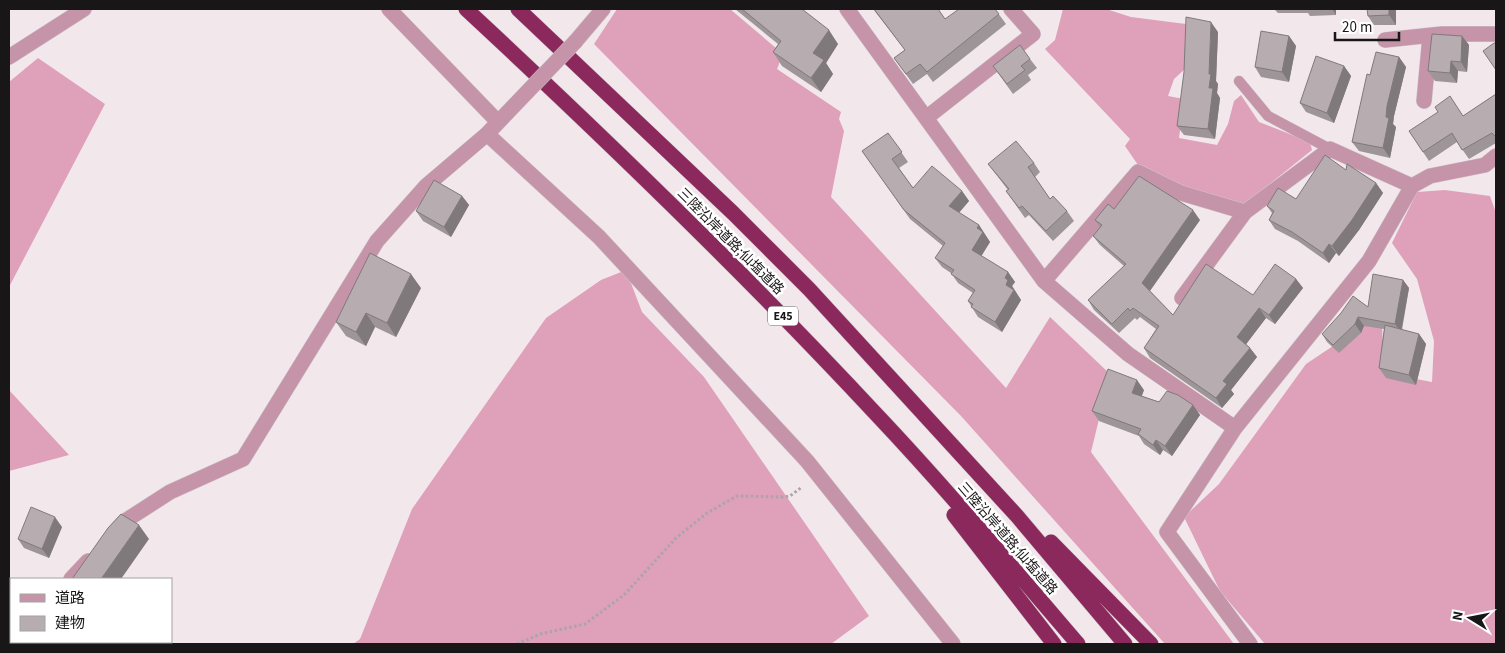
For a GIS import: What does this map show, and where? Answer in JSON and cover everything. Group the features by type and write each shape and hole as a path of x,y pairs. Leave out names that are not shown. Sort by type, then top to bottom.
{"highway":[{"name":"三陸沿岸道路;仙塩道路","path":"466,9 706,237 878,415 1078,644"},
{"name":"三陸沿岸道路;仙塩道路","path":"518,9 733,213 809,289 1017,516 1126,644"},
{"path":"892,381 1151,644"},
{"path":"878,415 1054,644"}],"street":[{"path":"9,56 84,9"},
{"path":"389,9 503,118"},
{"path":"72,578 125,521 170,492 243,459 377,241 426,186 503,118 575,42 603,9"},
{"path":"847,9 1044,280 1128,354 1235,428"},
{"path":"926,118 1033,34 1011,9"},
{"path":"1384,40 1430,36 1496,34"},
{"path":"1424,101 1430,36"},
{"path":"487,134 599,238 806,461 953,644"},
{"path":"1182,298 1245,212 1330,149 1412,186"},
{"path":"1250,644 1167,532 1235,428 1369,261 1412,186 1430,176 1486,165 1496,156"},
{"path":"1044,280 1138,172 1181,193 1245,212"}],"lane":[{"path":"1239,81 1268,116 1330,149"}],"path":[{"path":"517,644 540,634 585,624 624,595 676,538 707,513 737,496 784,497 790,496 802,487"}],"shaded area":[{"path":"617,9 730,9 783,54 777,69 841,112 839,119 844,131 831,197 1006,388 1050,317 1110,374 1091,452 1234,644 1165,644 961,416 594,44"},
{"path":"1063,9 1106,9 1131,17 1186,24 1186,68 1174,79 1168,96 1184,99 1179,138 1217,145 1228,124 1234,101 1241,95 1259,122 1310,142 1312,150 1245,204 1190,189 1138,165 1125,146 1130,139 1045,49 1055,40"},
{"path":"38,58 105,104 9,287 9,82"},
{"path":"1445,190 1490,196 1496,213 1496,644 1265,644 1220,591 1184,517 1219,484 1306,364 1372,320 1382,325 1384,373 1432,382 1434,341 1417,279 1392,243 1417,192"},
{"path":"626,270 642,312 704,377 869,616 831,644 353,644 360,639 412,509 546,318 601,280"},
{"path":"9,390 69,455 9,471"}],"building":[{"path":"742,9 802,9 829,30 813,53 824,60 811,78 773,52 781,41"},
{"path":"874,9 938,9 945,19 959,9 995,9 999,14 927,72 920,64 906,74 894,58 905,50"},
{"path":"1367,9 1389,9 1389,15 1368,16"},
{"path":"1186,17 1211,22 1209,74 1211,74 1209,88 1213,88 1208,129 1177,126 1184,72"},
{"path":"1261,31 1289,36 1282,72 1255,67"},
{"path":"1432,34 1462,36 1461,62 1451,61 1450,73 1428,71"},
{"path":"1496,43 1496,70 1483,51"},
{"path":"1020,45 1030,59 1021,66 1025,70 1007,84 993,66"},
{"path":"1376,52 1399,57 1387,106 1386,117 1389,118 1383,148 1352,142 1367,74 1370,75"},
{"path":"1316,56 1344,66 1327,113 1300,103"},
{"path":"1496,94 1496,137 1492,133 1462,150 1452,133 1423,152 1409,131 1438,112 1435,107 1450,96 1463,116"},
{"path":"888,133 902,152 892,159 913,188 932,166 962,191 949,206 979,225 977,228 983,232 972,250 1008,272 1005,278 1008,280 1006,285 1014,290 995,322 971,307 973,304 968,301 975,290 951,274 954,270 935,258 945,243 904,210 862,151"},
{"path":"1016,141 1034,163 1028,167 1050,199 1053,196 1067,211 1046,231 1022,206 1019,208 1006,191 1009,189 988,164"},
{"path":"1325,155 1346,170 1347,164 1376,183 1352,220 1332,246 1329,244 1323,253 1292,232 1269,220 1274,211 1267,206 1278,188 1296,199"},
{"path":"1139,176 1193,210 1142,283 1173,315 1206,264 1253,295 1275,264 1296,279 1269,315 1259,308 1237,337 1250,348 1223,381 1227,384 1216,398 1144,348 1159,326 1133,308 1130,311 1128,308 1112,324 1088,300 1126,264 1093,236 1102,225 1095,220 1108,204 1114,209"},
{"path":"434,180 462,196 444,227 416,211"},
{"path":"370,253 411,274 387,323 366,313 356,332 336,322"},
{"path":"1373,274 1403,280 1395,324 1358,317 1355,324 1333,345 1322,334 1353,296 1368,307"},
{"path":"1385,325 1419,334 1409,375 1379,368"},
{"path":"1108,369 1137,380 1132,393 1159,402 1167,391 1178,395 1193,405 1165,446 1156,440 1153,445 1138,434 1141,429 1092,411"},
{"path":"31,507 55,517 42,549 18,539"},
{"path":"121,514 139,525 102,578 73,578 108,528"}]}
